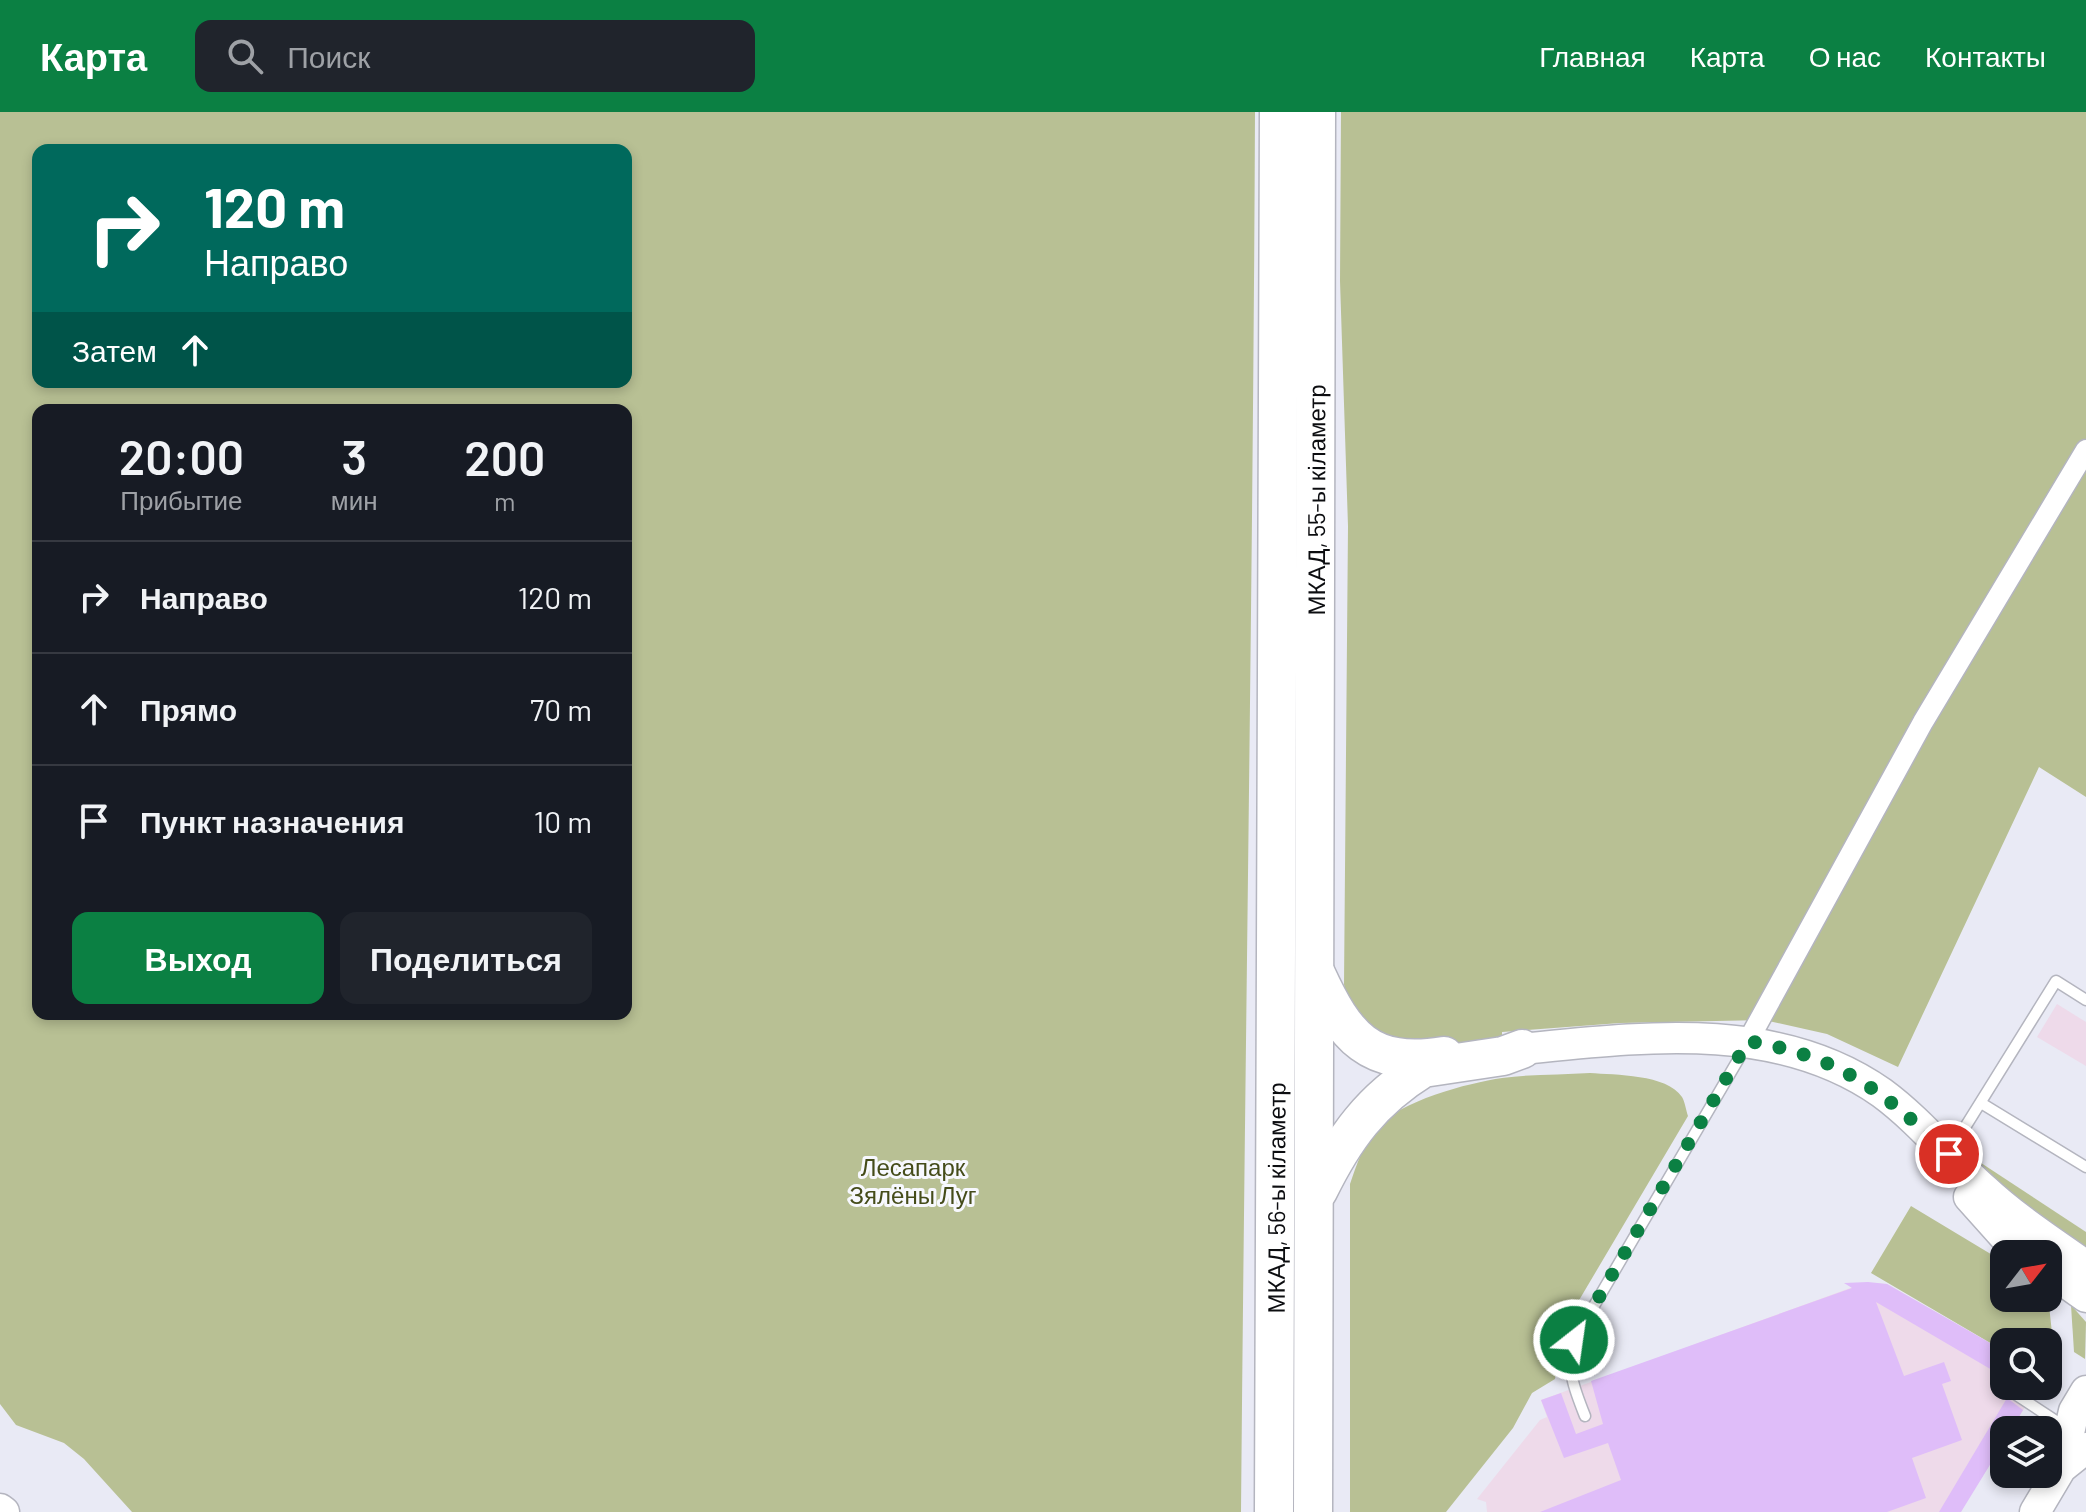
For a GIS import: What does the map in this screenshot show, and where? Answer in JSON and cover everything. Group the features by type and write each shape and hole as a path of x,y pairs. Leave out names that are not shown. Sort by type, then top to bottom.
{"highway":[{"name":"МКАД, 55-ы кіламетр","path":"1277,884 1279,112"},
{"name":"МКАД, 55-ы кіламетр","path":"1314,887 1316,112"},
{"name":"МКАД, 56-ы кіламетр","path":"1274,1512 1277,884"},
{"name":"МКАД, 56-ы кіламетр","path":"1313,1512 1314,887"},
{"path":"1314,968 1333,1012 1359,1042 1389,1056 1415,1060 1503,1047 1522,1049"},
{"path":"1315,1197 1338,1150 1360,1120 1413,1075 1423,1068 1503,1056 1522,1049"}],"main road":[{"path":"1522,1049 1616,1039 1748,1041 1793,1051 1849,1073 1883,1094 1917,1124 1946,1158 1975,1205 2009,1240"},
{"path":"1946,1158 2005,1208 2086,1266"},
{"path":"2062,1280 2086,1297"},
{"path":"2035,1512 2078,1439 2074,1411 2086,1391"}],"street":[{"path":"1748,1041 1923,722 2086,450"}],"lane":[{"path":"1946,1158 2056,981 2086,1000"},
{"path":"1585,1416 1573,1387 1568,1363 1574,1340 1748,1041"},
{"path":"1981,1103 2086,1167"},
{"path":"2023,1400 2078,1439"}],"shaded area":[{"path":"2057,1004 2086,1022 2086,1066 2037,1037"},
{"path":"1864,1283 1887,1284 1990,1343 1990,1400 2029,1400 2020,1416 1990,1416 1990,1457 1961,1512 1487,1512 1486,1502 1477,1499 1540,1420 1547,1417 1541,1400"}],"green space":[{"name":"Лесапарк Зялёны Луг","path":"0,112 1255,112 1241,1512 132,1512 84,1459 64,1443 16,1425 0,1404"},
{"path":"1341,112 2086,112 2086,797 2039,767 1898,1067 1827,1034 1764,1020 1620,1023 1502,1032 1502,1039 1401,1054 1348,1014 1344,984 1348,526 1340,281"},
{"path":"1590,1073 1640,1077 1665,1084 1682,1097 1688,1116 1562,1329 1555,1379 1532,1393 1513,1428 1446,1512 1350,1512 1350,1184 1368,1141 1387,1118 1417,1102 1453,1089 1513,1077"},
{"path":"1975,1159 2086,1232 2086,1246 2080,1255 1973,1162"},
{"path":"1911,1206 1990,1254 1990,1312 2050,1312 2051,1328 1990,1328 1990,1343 1871,1273"},
{"path":"2071,1305 2086,1322 2085,1359 2074,1352"}],"building":[{"path":"1844,1283 1887,1284 1990,1343 1990,1369 1876,1302 1904,1376 1944,1362 1951,1381 1942,1384 1962,1440 1912,1458 1926,1498 1887,1512 1540,1512 1621,1480 1608,1443 1564,1458 1541,1400 1561,1393 1576,1434 1603,1424 1591,1381 1852,1288"},
{"path":"2006,1400 2023,1410 2019,1416 1996,1416"},
{"path":"1990,1426 1990,1465 1961,1512 1939,1512"}],"route":[{"path":"1574,1340 1748,1041 1810,1056 1849,1073 1883,1094 1949,1154"}]}
